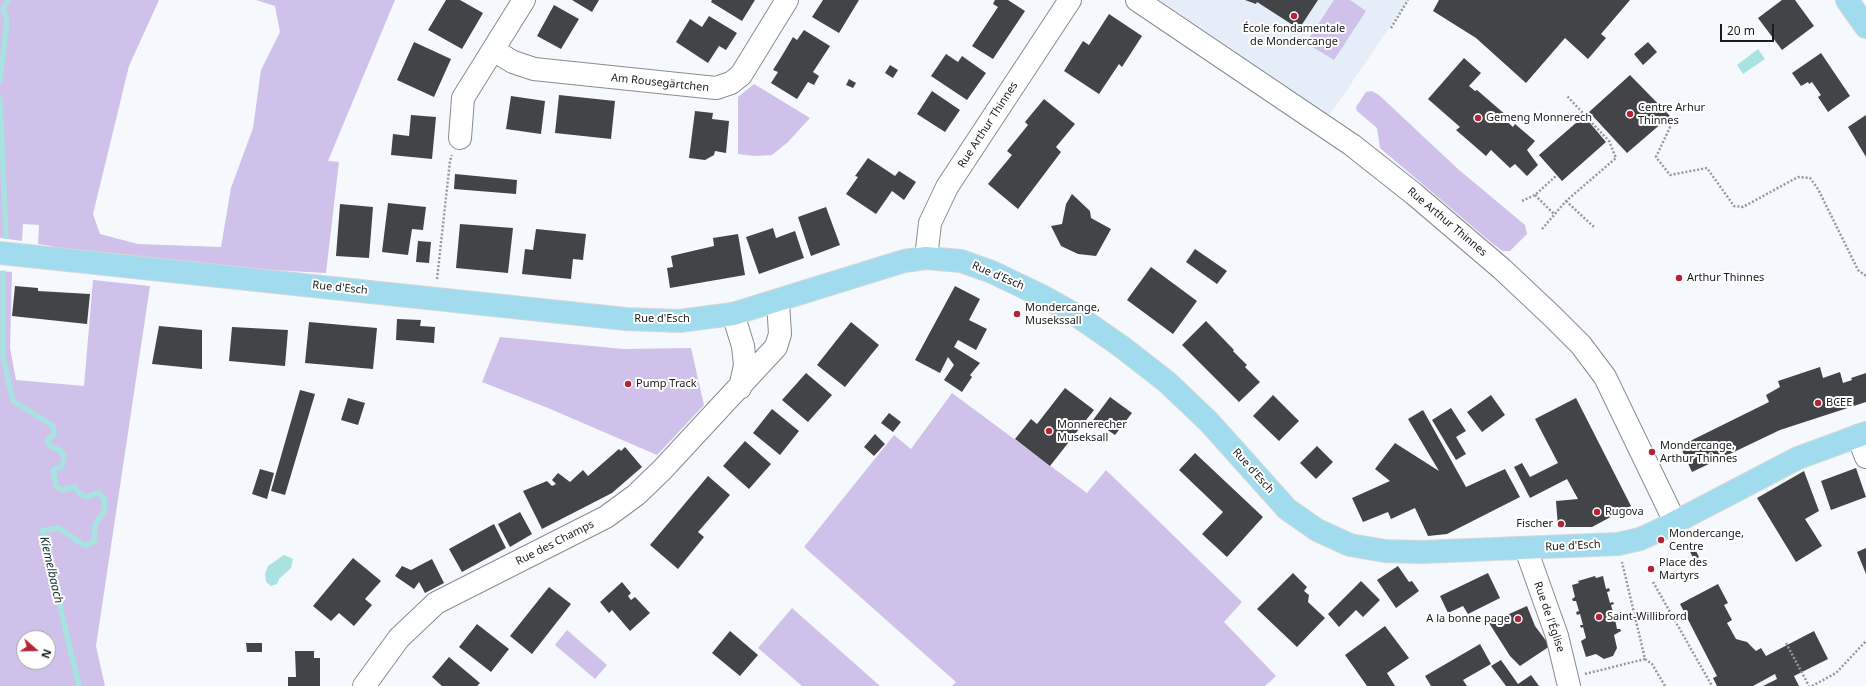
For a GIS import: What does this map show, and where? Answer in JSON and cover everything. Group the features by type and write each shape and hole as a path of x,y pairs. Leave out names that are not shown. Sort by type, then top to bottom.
{"main road":[{"path":"1847,0 1866,27"},
{"name":"Rue d'Esch","path":"0,252 626,319 679,321 733,314 778,302 897,263 926,258 962,261 992,272 1076,315 1116,343 1167,382 1209,422 1287,509 1317,530 1350,545 1384,551 1421,552 1618,544 1640,539 1798,458 1862,434"}],"street":[{"path":"460,138 463,98 524,0"},
{"name":"Am Rousegärtchen","path":"493,50 513,62 534,69 716,88 731,83 741,75 787,0"},
{"name":"Rue Arthur Thinnes","path":"926,258 930,223 947,186 1070,0"},
{"name":"Rue Arthur Thinnes","path":"1136,0 1352,145 1414,194 1497,264 1553,317 1581,345 1605,377 1675,522"},
{"name":"Rue des Champs","path":"364,686 399,638 436,603 606,518 636,495 662,470 740,388 776,347 780,334 778,302"},
{"path":"733,314 743,346 745,365 740,388"},
{"path":"1862,434 1866,457"},
{"name":"Rue de l'Église","path":"1526,548 1557,636 1569,686"}],"path":[{"path":"1390,28 1408,0"},
{"path":"1542,229 1566,201 1616,158 1609,141 1567,96"},
{"path":"1672,124 1656,157 1670,175 1707,168 1734,206 1743,207 1798,177 1810,178 1818,189 1858,270 1866,276"},
{"path":"435,299 450,161 460,138"},
{"path":"1522,201 1535,195 1557,175"},
{"path":"1535,195 1554,214"},
{"path":"1566,201 1595,228"},
{"path":"1618,544 1645,659 1652,664 1665,686"},
{"path":"1653,582 1712,686"},
{"path":"1786,643 1811,686 1836,673 1866,641"},
{"path":"1589,673 1645,659"}],"shaded area":[{"path":"0,0 159,0 129,66 93,214 100,234 138,244 221,247 231,188 253,128 261,70 280,32 275,6 256,0 395,0 328,161 339,162 326,273 237,268 64,250 38,244 39,225 23,224 22,241 0,238"},
{"path":"1137,0 1408,0 1323,125"},
{"path":"1334,0 1350,0 1366,11 1334,60 1306,43"},
{"path":"754,84 810,118 788,142 772,155 755,156 738,154 738,97"},
{"path":"1372,91 1379,95 1458,169 1525,225 1527,234 1510,251 1503,251 1493,244 1380,148 1377,128 1357,111 1356,107 1366,92"},
{"path":"0,271 12,272 10,348 16,380 84,386 93,280 150,286 96,646 105,686 0,686"},
{"name":"Pump Track","path":"500,337 623,349 691,348 704,405 657,455 548,408 482,382"},
{"path":"952,393 1087,493 1106,470 1242,602 1224,622 1276,676 1265,686 952,686 956,682 804,547 894,435 911,449"},
{"path":"792,608 880,686 802,686 758,648"},
{"path":"567,630 607,665 595,679 555,645"}],"water":[{"path":"1758,49 1765,59 1743,74 1737,65"},
{"path":"284,555 293,559 291,568 279,579 277,584 271,586 266,582 265,574 268,566"}],"building":[{"path":"446,0 460,0 483,13 462,49 428,30"},
{"path":"572,0 599,0 592,12"},
{"path":"712,0 755,0 742,21 711,2"},
{"path":"823,0 859,0 839,33 812,17"},
{"path":"995,0 1008,0 1025,11 993,59 972,46 998,7 993,4"},
{"name":"École fondamentale de Mondercange","path":"1245,0 1318,0 1299,29 1257,2 1256,4"},
{"path":"1439,0 1630,0 1601,34 1606,38 1588,59 1565,38 1526,83 1476,38 1433,11"},
{"path":"1782,0 1795,0 1814,26 1782,50 1758,18"},
{"path":"554,5 579,19 561,49 537,36"},
{"path":"1109,14 1142,36 1122,67 1119,64 1099,94 1064,71 1083,41 1089,45"},
{"path":"709,16 737,33 726,50 719,46 708,63 676,42 690,19 702,27"},
{"path":"804,30 830,46 813,72 819,76 814,85 808,82 797,99 771,83 778,72 773,70 793,37 797,40"},
{"path":"414,42 451,59 434,97 397,80"},
{"path":"1648,42 1657,52 1643,65 1634,54"},
{"path":"1821,53 1850,96 1828,112 1818,97 1821,95 1812,82 1809,84 1808,82 1801,86 1792,73"},
{"path":"946,54 958,62 962,56 986,73 967,100 931,76"},
{"name":"Gemeng Monnerech","path":"1464,58 1481,73 1469,86 1475,91 1477,90 1507,116 1504,119 1513,127 1515,124 1535,141 1527,150 1538,165 1527,176 1515,164 1510,168 1491,150 1486,156 1456,130 1460,127 1428,99"},
{"path":"890,65 898,70 893,78 885,73"},
{"name":"Centre Arhur Thinnes","path":"1630,75 1670,116 1627,153 1589,112"},
{"path":"849,79 856,83 853,88 846,85"},
{"path":"932,91 960,110 945,132 917,114"},
{"path":"559,95 615,101 611,139 555,133"},
{"path":"511,96 545,101 541,134 506,129"},
{"path":"1044,99 1075,124 1056,147 1061,152 1018,209 988,184 1012,155 1007,151 1028,125 1025,122"},
{"path":"695,111 713,113 712,119 729,121 726,153 715,151 714,155 705,160 689,158"},
{"path":"411,115 436,117 432,159 391,155 393,134 409,136"},
{"path":"1866,115 1866,157 1848,127"},
{"path":"1584,116 1606,142 1562,181 1539,155"},
{"path":"868,158 895,176 899,171 916,182 904,200 892,191 876,214 846,194 858,177 855,176"},
{"path":"455,174 517,180 516,194 454,189"},
{"path":"1072,194 1090,211 1091,218 1111,229 1096,256 1078,254 1061,246 1051,226 1062,224 1066,204"},
{"path":"388,203 426,207 423,230 412,229 408,255 382,252"},
{"path":"340,204 373,207 369,258 336,256"},
{"path":"826,207 840,245 811,256 798,217"},
{"path":"460,224 513,228 508,273 456,268"},
{"path":"773,228 776,238 795,231 804,258 759,274 746,237"},
{"path":"536,229 586,234 583,260 573,259 571,279 522,274 525,249 533,250"},
{"path":"738,234 745,275 670,288 667,268 673,267 671,256 714,246 713,238"},
{"path":"418,241 431,242 429,263 416,262"},
{"path":"1195,249 1227,271 1217,284 1186,262"},
{"path":"1151,267 1197,301 1173,334 1127,300"},
{"path":"15,286 38,288 38,291 90,294 87,324 12,316"},
{"path":"955,286 980,299 969,320 987,329 976,350 958,340 954,347 980,363 970,375 972,377 962,392 944,380 954,365 948,357 940,373 915,360"},
{"path":"397,319 421,320 420,326 435,327 434,343 396,340"},
{"path":"1206,321 1234,350 1233,351 1247,365 1245,367 1260,382 1239,402 1182,345"},
{"path":"309,322 377,328 373,369 305,363"},
{"path":"851,322 879,345 845,387 817,365"},
{"path":"159,326 202,330 202,369 152,364"},
{"path":"232,327 288,330 285,366 229,361"},
{"path":"1820,367 1823,378 1840,372 1843,383 1852,380 1851,378 1866,373 1866,402 1780,430 1692,472 1680,446 1769,402 1766,395 1780,387 1778,381"},
{"path":"806,373 832,395 808,422 782,400"},
{"name":"Monnerecher Museksall","path":"1065,388 1094,410 1050,466 1015,439 1031,419 1037,424"},
{"path":"300,390 315,394 285,495 271,491"},
{"path":"1273,395 1299,421 1279,441 1253,416"},
{"path":"1491,395 1505,415 1482,432 1467,412"},
{"path":"1110,397 1132,413 1115,435 1093,420"},
{"path":"348,398 365,403 358,425 341,420"},
{"path":"1576,398 1631,506 1592,527 1558,527 1556,501 1578,499 1567,479 1530,498 1514,467 1522,463 1530,477 1558,463 1535,419"},
{"path":"1451,408 1466,431 1456,437 1466,454 1456,460 1432,420"},
{"path":"772,409 799,431 780,455 753,433"},
{"path":"1423,410 1466,487 1505,469 1520,497 1447,534 1428,536 1415,508 1391,519 1388,512 1363,522 1352,498 1390,481 1375,469 1395,443 1439,471 1408,419"},
{"path":"889,413 901,422 893,432 881,423"},
{"path":"875,434 885,444 874,456 864,447"},
{"path":"745,441 771,464 749,489 723,466"},
{"path":"1317,446 1333,462 1316,479 1300,463"},
{"path":"625,447 642,467 612,493 542,529 523,491 547,481 552,486 556,484 552,480 558,473 570,482 583,470 588,476 619,449 621,451"},
{"path":"1195,453 1263,517 1227,557 1202,534 1223,512 1179,470"},
{"path":"1856,468 1866,497 1831,510 1821,481"},
{"path":"260,469 274,473 267,499 252,494"},
{"path":"1804,471 1819,511 1805,519 1822,546 1796,562 1757,498"},
{"path":"708,476 730,495 698,532 704,537 678,569 650,545"},
{"path":"520,512 532,534 510,547 498,524"},
{"path":"494,524 506,548 462,572 449,549"},
{"path":"1692,543 1699,557 1694,560 1687,545"},
{"path":"1866,548 1866,574 1857,552"},
{"path":"353,558 381,581 365,599 372,605 354,626 339,613 331,621 313,606"},
{"path":"432,559 444,583 425,593 419,582 414,589 395,576 402,566 411,570"},
{"path":"1398,566 1409,582 1412,581 1419,591 1396,608 1377,580"},
{"path":"1293,573 1307,587 1304,591 1309,595 1308,602 1325,618 1297,647 1257,609"},
{"path":"1488,573 1500,598 1468,614 1463,606 1448,613 1440,596"},
{"name":"Saint-Willibrord","path":"1595,576 1596,578 1603,576 1606,589 1609,588 1610,591 1607,592 1610,603 1613,602 1614,604 1611,605 1614,616 1617,615 1618,618 1615,619 1617,629 1620,629 1621,631 1614,635 1617,648 1613,656 1604,659 1596,654 1586,657 1581,641 1586,638 1583,627 1581,628 1580,625 1583,625 1580,614 1577,615 1576,612 1579,611 1576,601 1573,601 1572,599 1575,597 1572,585 1579,583 1578,581"},
{"path":"1361,581 1380,600 1363,617 1356,610 1339,627 1328,614"},
{"path":"622,582 631,593 628,596 631,600 635,597 650,613 630,631 612,610 609,613 600,602"},
{"path":"1718,584 1728,603 1724,605 1732,620 1727,623 1736,639 1747,642 1756,651 1761,648 1766,656 1814,631 1828,659 1794,676 1799,686 1763,686 1777,679 1775,674 1753,686 1717,686 1713,678 1717,676 1680,604"},
{"path":"549,587 571,604 532,654 510,636"},
{"path":"1527,606 1535,626 1550,646 1520,666 1510,656 1489,623"},
{"path":"477,624 509,649 491,672 459,647"},
{"path":"1385,626 1409,658 1387,673 1395,686 1367,686 1345,655"},
{"path":"730,631 758,655 740,676 712,653"},
{"path":"246,643 262,643 262,652 247,652"},
{"path":"1480,644 1491,664 1463,680 1467,686 1431,686 1425,676"},
{"path":"295,651 314,651 314,658 320,658 320,686 288,686 288,677 296,677"},
{"path":"449,657 480,683 477,686 442,686 432,677"},
{"path":"1501,660 1518,684 1531,675 1539,686 1506,686 1491,666"}],"waterway":[{"name":"Kiemelbaach","path":"0,81 7,20 3,9 8,0"},
{"name":"Kiemelbaach","path":"0,99 6,236"},
{"name":"Kiemelbaach","path":"3,273 3,357 13,401 53,426 54,434 47,441 50,446 61,451 64,457 62,466 53,470 56,486 62,490 75,487 78,492 85,497 99,493 104,499 105,510 95,525 94,541 85,546 59,528 42,531 79,686"}],"place":[{"name":"École fondamentale de Mondercange","path":"1294,16"},
{"name":"Centre Arhur Thinnes","path":"1630,114"},
{"name":"Gemeng Monnerech","path":"1478,118"},
{"name":"Arthur Thinnes","path":"1679,278"},
{"name":"Mondercange, Musekssall","path":"1017,314"},
{"name":"Pump Track","path":"628,384"},
{"name":"BCEE","path":"1818,403"},
{"name":"Monnerecher Museksall","path":"1049,431"},
{"name":"Mondercange, Arthur Thinnes","path":"1652,452"},
{"name":"Rugova","path":"1597,512"},
{"name":"Fischer","path":"1561,524"},
{"name":"Mondercange, Centre","path":"1661,540"},
{"name":"Place des Martyrs","path":"1651,569"},
{"name":"Saint-Willibrord","path":"1599,617"},
{"name":"A la bonne page","path":"1518,619"}]}
